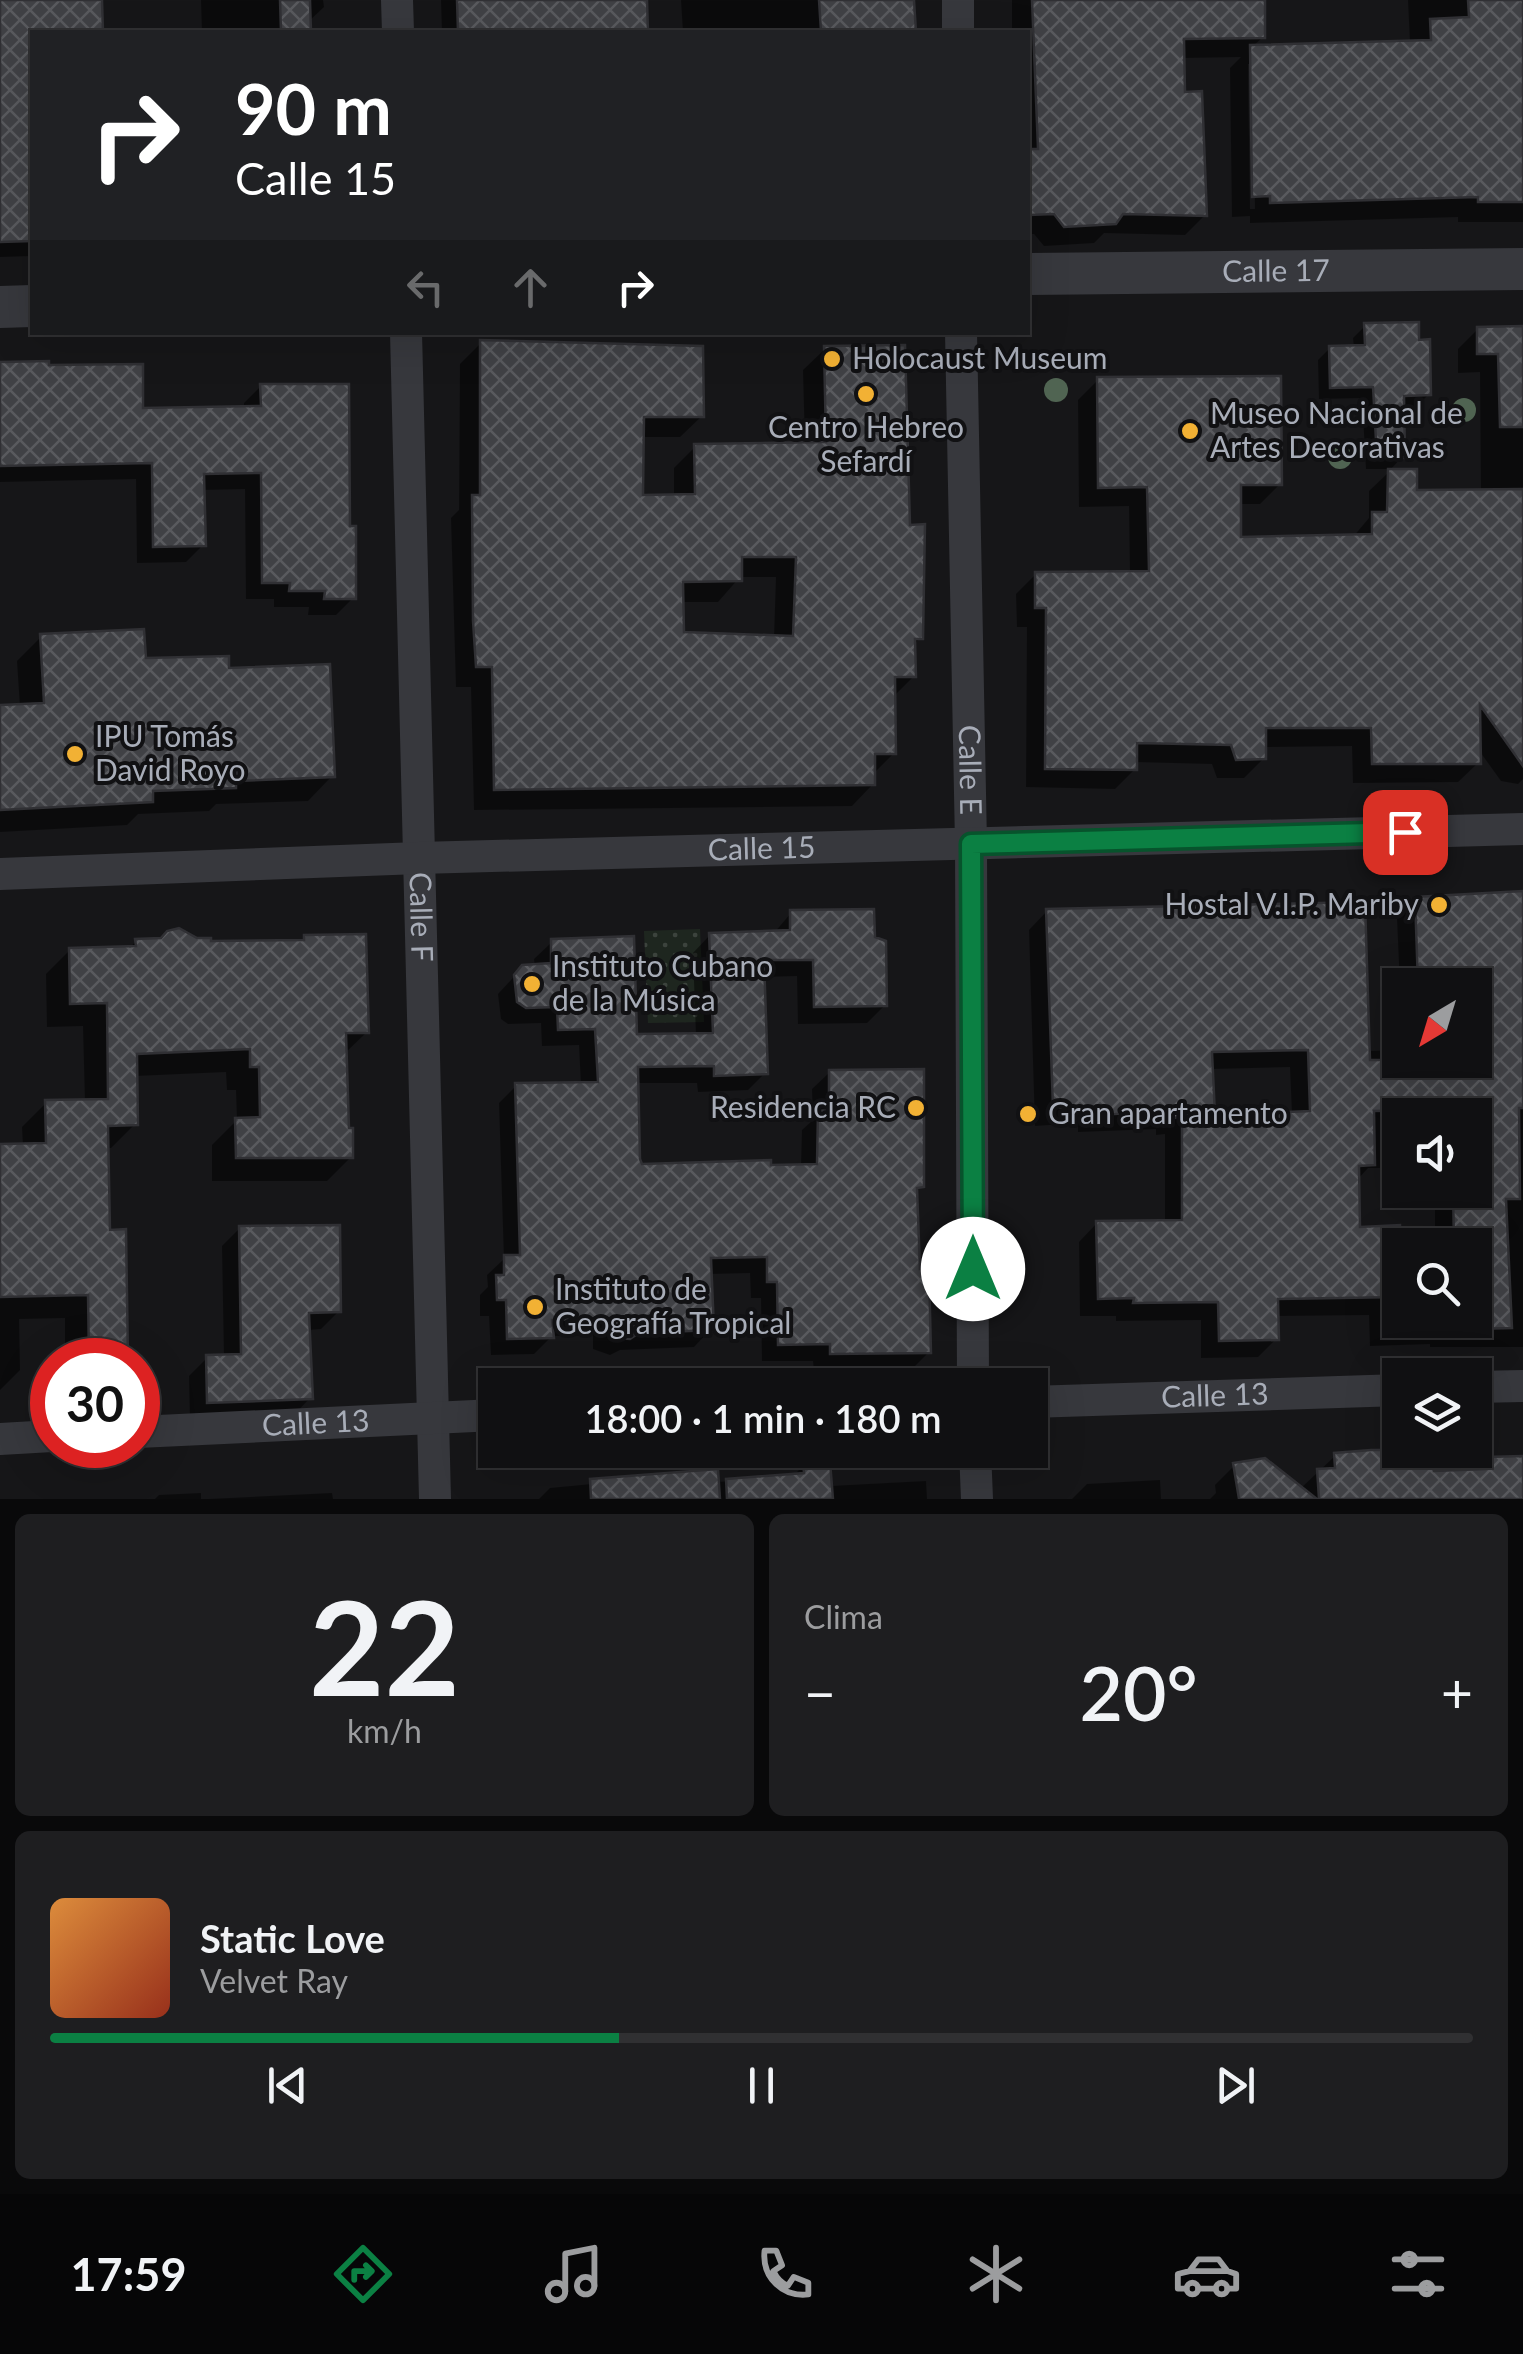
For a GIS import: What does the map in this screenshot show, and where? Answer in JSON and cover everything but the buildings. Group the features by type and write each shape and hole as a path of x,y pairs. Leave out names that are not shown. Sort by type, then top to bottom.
{"street":[{"path":"397,0 398,30"},
{"path":"958,0 958,30"},
{"name":"Calle 17","path":"1030,274 1523,269"},
{"path":"0,308 30,306"},
{"name":"Calle F","path":"406,335 436,1499"},
{"name":"Calle E","path":"961,335 971,844 974,1368"},
{"name":"Calle 15","path":"0,874 419,858 1523,829"},
{"path":"1492,1387 1523,1386"},
{"name":"Calle 13","path":"1048,1401 1382,1391"},
{"name":"Calle 13","path":"160,1431 478,1416"},
{"path":"0,1439 30,1437"},
{"path":"977,1468 978,1499"}],"shaded area":[{"path":"700,929 704,1022 648,1023 644,931"}],"place":[{"name":"Holocaust Museum","path":"832,359"},
{"name":"Centro Hebreo Sefardí","path":"866,394"},
{"name":"Museo Nacional de Artes Decorativas","path":"1190,431"},
{"name":"IPU Tomás David Royo","path":"75,754"},
{"name":"Hostal V.I.P. Mariby","path":"1439,905"},
{"name":"Instituto Cubano de la Música","path":"532,984"},
{"name":"Residencia RC","path":"916,1108"},
{"name":"Gran apartamento","path":"1028,1114"},
{"name":"Instituto de Geografía Tropical","path":"535,1307"}],"route":[{"path":"973,1269 971,844 1405,832"}]}
